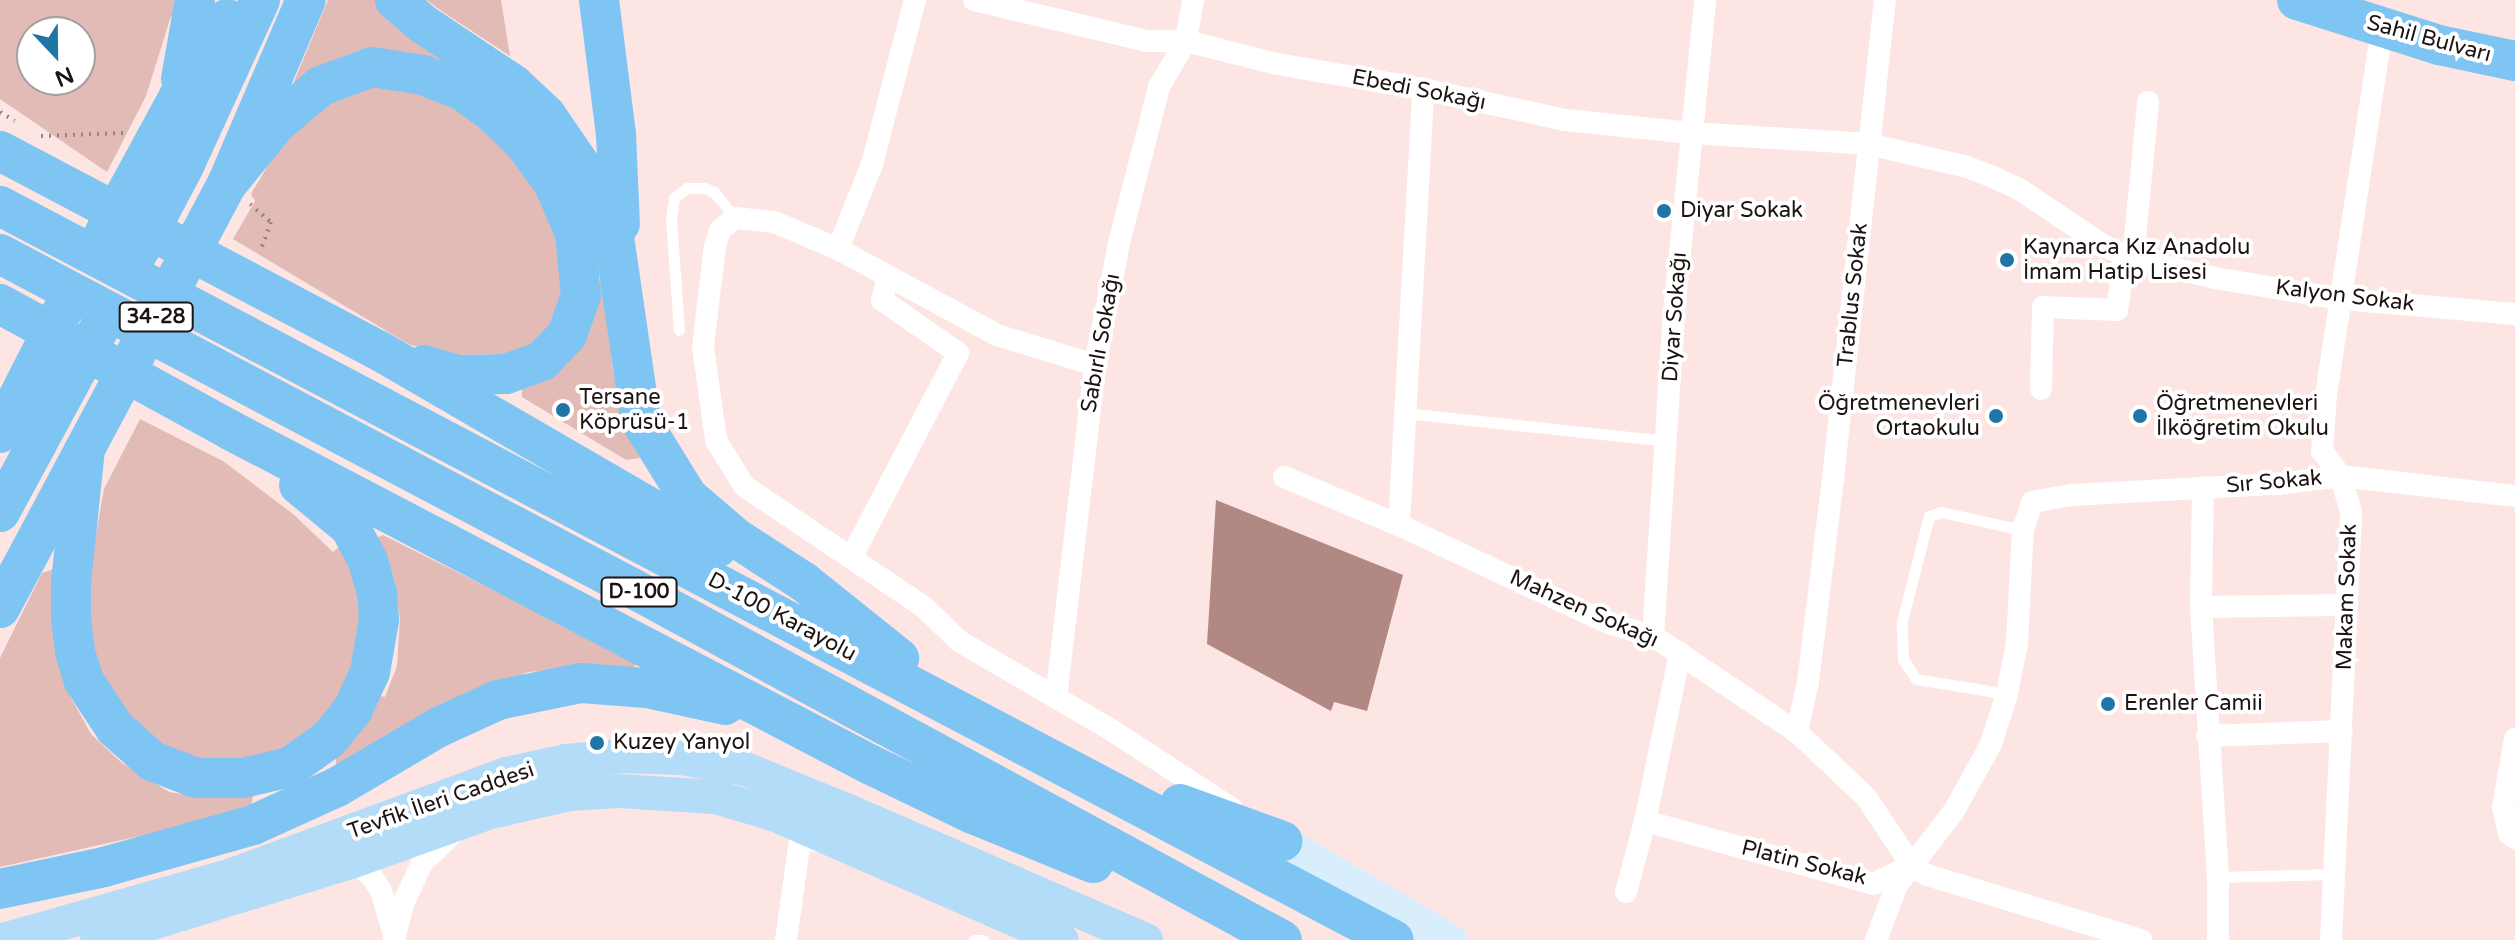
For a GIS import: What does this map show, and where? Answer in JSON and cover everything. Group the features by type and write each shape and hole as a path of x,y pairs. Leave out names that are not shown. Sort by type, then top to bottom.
{"highway":[{"path":"178,98 195,0"},
{"path":"178,98 203,36 212,0"},
{"path":"5,418 157,135 237,0"},
{"name":"34-28","path":"0,512 48,427 184,166 260,0"},
{"name":"34-28","path":"0,608 227,184 306,0"},
{"path":"395,0 423,24 514,85 546,115 594,185 614,237 641,421 688,497 736,538 804,582 990,727 1226,823 1282,841"},
{"path":"599,0 616,134 623,288"},
{"name":"Sahil Bulvarı","path":"2297,0 2382,27 2515,61"},
{"path":"227,184 277,123 321,86 372,67 423,75 463,91 523,142 553,182 575,233 581,295 567,335 542,361 506,374 457,375 378,350"},
{"path":"0,128 75,190"},
{"path":"0,151 378,350 864,631"},
{"name":"D-100 Karayolu","path":"0,206 1394,940"},
{"name":"D-100 Karayolu","path":"0,254 632,588 1278,938"},
{"path":"0,304 230,430 869,764 973,814 1278,938"},
{"path":"85,449 71,607 75,652 84,681 115,728 152,761 196,778 243,778 290,767 329,739 353,709 370,672 379,620 377,593 368,561 350,527 230,430"},
{"path":"0,889 118,863 253,825 337,787 439,727 498,700 581,683 647,688 719,702 794,741 869,764"}],"main road":[{"name":"Tevfik İleri Caddesi","path":"3,940 232,875 483,781 578,759 653,756 745,769 1037,930 1146,940"},
{"name":"Tevfik İleri Caddesi","path":"97,940 139,934 487,813 569,794 665,792 715,797 844,826"},
{"path":"1282,841 1451,940"}],"street":[{"path":"838,249 872,164 915,0"},
{"name":"Ebedi Sokağı","path":"974,0 1147,41 1186,41 1277,64 1423,89 1565,120 1691,133 1869,144"},
{"name":"Sabırlı Sokağı","path":"1056,698 1095,365 1120,239 1159,87 1186,41 1193,0"},
{"name":"Diyar Sokağı","path":"1653,636 1691,133 1705,0"},
{"name":"Trablus Sokak","path":"1797,732 1808,682 1833,478 1885,0"},
{"name":"Makam Sokak","path":"2331,940 2351,512 2341,476 2322,451 2341,299 2382,27"},
{"path":"1399,525 1423,89"},
{"path":"2041,389 2043,307 2117,310 2129,257 2148,102"},
{"name":"Kalyon Sokak","path":"1869,144 1967,167 1991,176 2019,189 2104,246 2129,257 2215,278 2341,299 2515,314"},
{"path":"1095,365 997,335 838,249 774,222 735,218 720,230 715,246 703,347 716,440 744,486 924,607 959,641 1056,698 1282,841"},
{"path":"852,556 958,353 882,300 888,277"},
{"name":"Sır Sokak","path":"2023,530 2032,502 2072,495 2341,476 2515,496"},
{"name":"Mahzen Sokağı","path":"1284,477 1399,525 1608,623 1653,636 1797,732 1866,797 1912,866"},
{"path":"2203,487 2201,607 2218,877 2218,940"},
{"path":"1876,940 1897,885 1954,811 1991,744 2007,694 2017,643 2023,530"},
{"path":"2201,607 2347,605"},
{"path":"1626,892 1645,821 1680,653"},
{"path":"2207,736 2342,731"},
{"path":"2515,739 2503,807 2509,834 2515,838"},
{"path":"394,938 422,863 456,831 487,813"},
{"name":"Platin Sokak","path":"1645,821 1873,884 1912,866"},
{"path":"786,940 800,840 844,826"},
{"path":"351,862 371,875 381,891 394,938"},
{"path":"1912,866 1927,875 2141,940"}],"lane":[{"path":"679,330 671,218 674,198 687,188 705,188 714,192 735,218"},
{"path":"1405,413 1666,441"},
{"path":"2007,694 1916,679 1903,659 1902,621 1929,516 1941,512 2023,530"},
{"path":"2218,877 2335,874"},
{"path":"974,940 983,940"}],"path":[{"path":"41,136 112,132 157,135"},
{"path":"227,184 271,222 255,265"}],"shaded area":[{"path":"0,0 179,0 178,19 171,16 146,96 107,172 0,99"},
{"path":"328,0 379,0 450,63 291,89"},
{"path":"426,0 501,0 510,56 446,14"},
{"path":"356,88 388,88 435,97 468,114 495,139 540,195 557,233 566,273 559,316 537,345 507,354 453,355 410,345 233,239 255,201 251,194 289,130 322,104"},
{"path":"604,250 612,364 621,412 640,458 626,460 522,397 522,384 597,308"},
{"path":"140,419 223,461 293,514 333,552 341,546 362,596 362,629 343,706 273,760 185,761 118,720 84,637 89,573 104,489"},
{"path":"1216,500 1403,575 1367,711 1334,702 1331,711 1207,644"},
{"path":"383,535 639,663 624,673 585,667 528,672 440,705 336,768 336,753 380,696 385,697 397,666 400,619 395,582 385,553 375,539"},
{"path":"54,569 59,658 70,696 91,734 122,763 169,792 206,798 254,792 251,806 190,825 0,867 0,658 42,573"}],"place":[{"name":"Diyar Sokak","path":"1664,211"},
{"name":"Kaynarca Kız Anadolu İmam Hatip Lisesi","path":"2007,260"},
{"name":"Tersane Köprüsü-1","path":"563,410"},
{"name":"Öğretmenevleri Ortaokulu","path":"1996,416"},
{"name":"Öğretmenevleri İlköğretim Okulu","path":"2140,416"},
{"name":"Erenler Camii","path":"2108,704"},
{"name":"Kuzey Yanyol","path":"597,743"}]}
